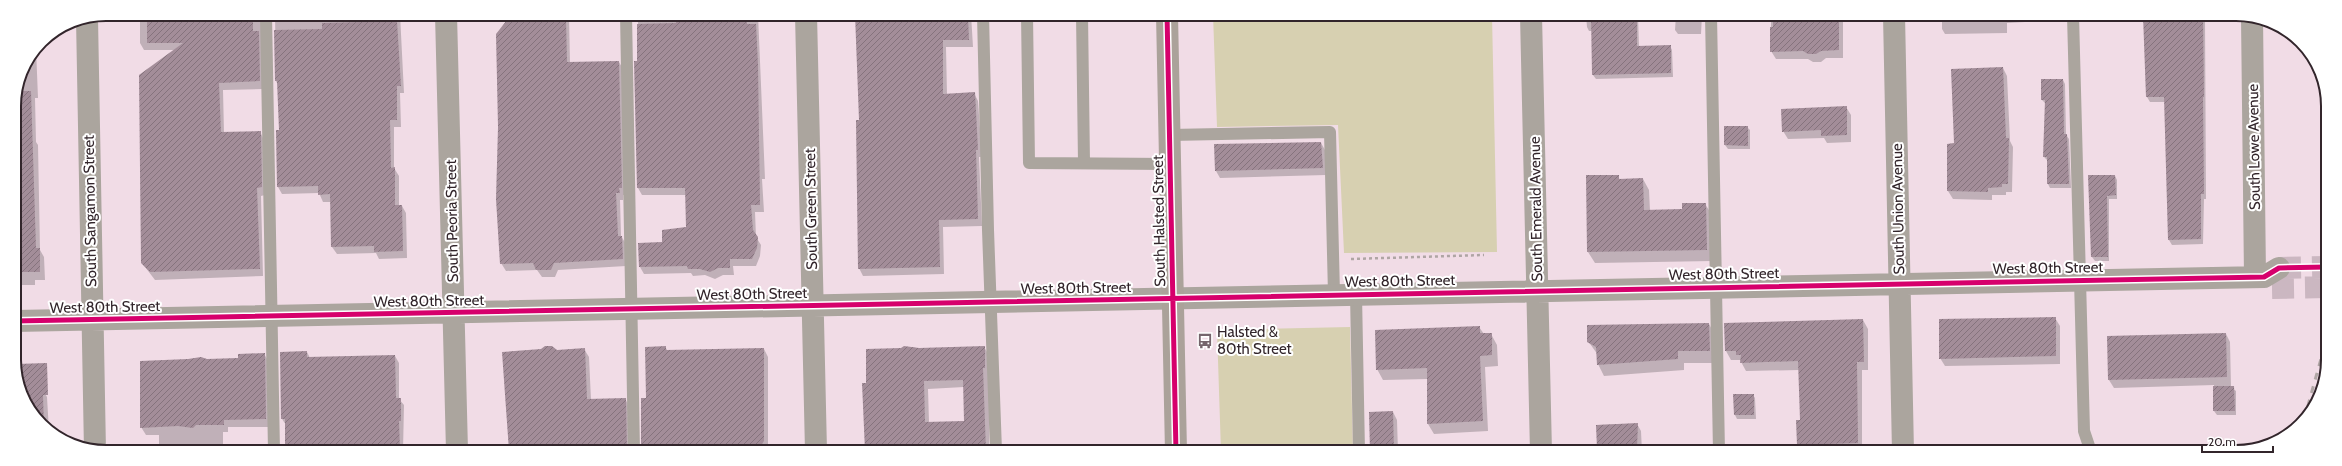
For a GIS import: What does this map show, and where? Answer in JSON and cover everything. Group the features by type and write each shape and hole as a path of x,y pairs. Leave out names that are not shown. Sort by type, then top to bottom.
{"main road":[{"name":"South Halsted Street","path":"1167,21 1176,445"}],"street":[{"name":"South Peoria Street","path":"446,21 457,445"},
{"name":"South Green Street","path":"806,21 816,445"},
{"name":"South Emerald Avenue","path":"1531,21 1541,445"},
{"name":"South Union Avenue","path":"1894,21 1903,445"},
{"name":"South Sangamon Street","path":"87,23 95,444"},
{"name":"South Lowe Avenue","path":"2252,23 2268,277"},
{"name":"West 80th Street","path":"21,320 992,302 1716,286 2268,277"}],"lane":[{"path":"266,21 274,445"},
{"path":"626,21 634,445"},
{"path":"983,21 996,445"},
{"path":"1027,21 1029,163 1170,164"},
{"path":"1082,21 1084,163"},
{"path":"1712,21 1719,445"},
{"path":"2073,21 2078,280 2084,431 2089,445"},
{"path":"1170,135 1330,132 1334,294"},
{"path":"1356,294 1359,445"}],"path":[{"path":"1349,259 1484,255"}],"shaded area":[{"path":"1213,21 1492,21 1497,252 1344,253 1338,125 1217,127"},
{"path":"1350,327 1353,445 1221,445 1217,330"}],"building":[{"path":"147,21 253,22 253,31 259,31 260,81 219,83 221,132 261,131 262,187 257,188 260,269 150,272 141,263 139,75 183,43 147,43"},
{"path":"397,21 401,86 397,86 397,120 390,120 391,168 395,167 395,205 402,205 403,251 374,252 374,246 331,247 330,194 318,195 318,186 277,187 276,130 279,130 277,81 275,81 274,30 322,29 322,23"},
{"path":"506,21 566,21 567,62 619,61 622,188 619,188 620,193 616,193 618,236 622,236 623,259 554,263 551,270 536,270 533,263 500,264 496,199 498,127 496,34"},
{"path":"676,21 747,21 747,24 756,24 760,205 751,205 753,230 758,237 757,248 752,259 730,259 730,268 718,268 710,272 700,269 688,269 687,266 639,267 638,243 662,242 662,230 686,227 685,188 637,188 634,61 637,61 637,24 676,23"},
{"path":"855,21 968,21 969,40 943,40 943,94 975,92 978,150 976,150 978,219 939,220 940,267 858,269 856,120 859,120"},
{"path":"1591,21 1637,21 1637,46 1671,45 1671,73 1592,75"},
{"path":"1773,21 1839,21 1839,50 1821,51 1816,54 1808,54 1803,51 1770,52 1770,27 1773,27"},
{"path":"2143,21 2203,21 2204,194 2201,194 2201,239 2168,240 2164,97 2146,97"},
{"path":"2003,67 2006,138 2009,138 2008,184 2002,184 2002,187 1988,188 1988,192 1947,191 1947,144 1954,143 1951,69"},
{"path":"2041,79 2063,79 2064,134 2067,134 2069,184 2047,184 2047,157 2043,157 2045,100 2041,100"},
{"path":"23,91 31,91 36,248 40,248 40,272 21,272 21,106"},
{"path":"1847,106 1847,135 1821,136 1821,130 1782,132 1781,109"},
{"path":"1724,126 1748,126 1748,146 1724,145"},
{"path":"1321,142 1323,168 1215,171 1214,144"},
{"path":"1586,175 1619,175 1619,179 1643,178 1644,210 1682,209 1682,203 1706,203 1707,250 1587,252"},
{"path":"2088,175 2115,175 2116,195 2107,196 2108,257 2091,257"},
{"path":"2056,317 2056,356 1939,359 1939,319"},
{"path":"1863,319 1864,362 1857,362 1858,443 1797,445 1796,420 1800,420 1798,361 1740,363 1741,355 1736,355 1736,351 1725,351 1724,323"},
{"path":"1709,323 1710,351 1678,351 1678,359 1597,365 1596,347 1587,342 1587,325"},
{"path":"1480,326 1480,333 1492,333 1492,355 1480,356 1483,421 1427,424 1427,368 1376,370 1375,330"},
{"path":"2226,333 2227,377 2108,380 2107,336"},
{"path":"545,346 552,346 557,350 585,348 587,399 626,398 627,445 509,445 502,352 541,349"},
{"path":"666,346 666,350 764,348 764,441 761,445 641,445 641,398 646,398 645,347"},
{"path":"904,346 919,348 985,346 985,368 983,368 986,445 865,445 862,383 866,383 866,349 901,348","holes":["963,380 964,421 925,422 924,381"]},
{"path":"307,351 307,357 395,355 396,398 401,398 401,421 399,421 400,445 285,445 285,419 281,419 280,352"},
{"path":"265,353 266,419 224,420 224,425 196,425 193,428 178,426 140,428 140,361 201,357 207,359 238,358 238,354"},
{"path":"47,363 48,395 43,395 44,417 32,403 27,393 21,364"},
{"path":"2213,386 2234,386 2235,411 2213,411"},
{"path":"1733,394 1754,394 1754,415 1734,415"},
{"path":"1393,411 1394,445 1370,445 1369,412"},
{"path":"1638,423 1637,445 1597,445 1596,425"}],"tunnel":[{"path":"2279,268 2321,267"},
{"path":"2272,288 2321,287"}],"railway":[{"path":"2308,405 2321,359"}],"cycle path":[{"path":"1167,21 1176,445"},
{"path":"21,321 2264,277 2279,268 2321,267"}],"place":[{"name":"Halsted & 80th Street","path":"1205,341"}]}
